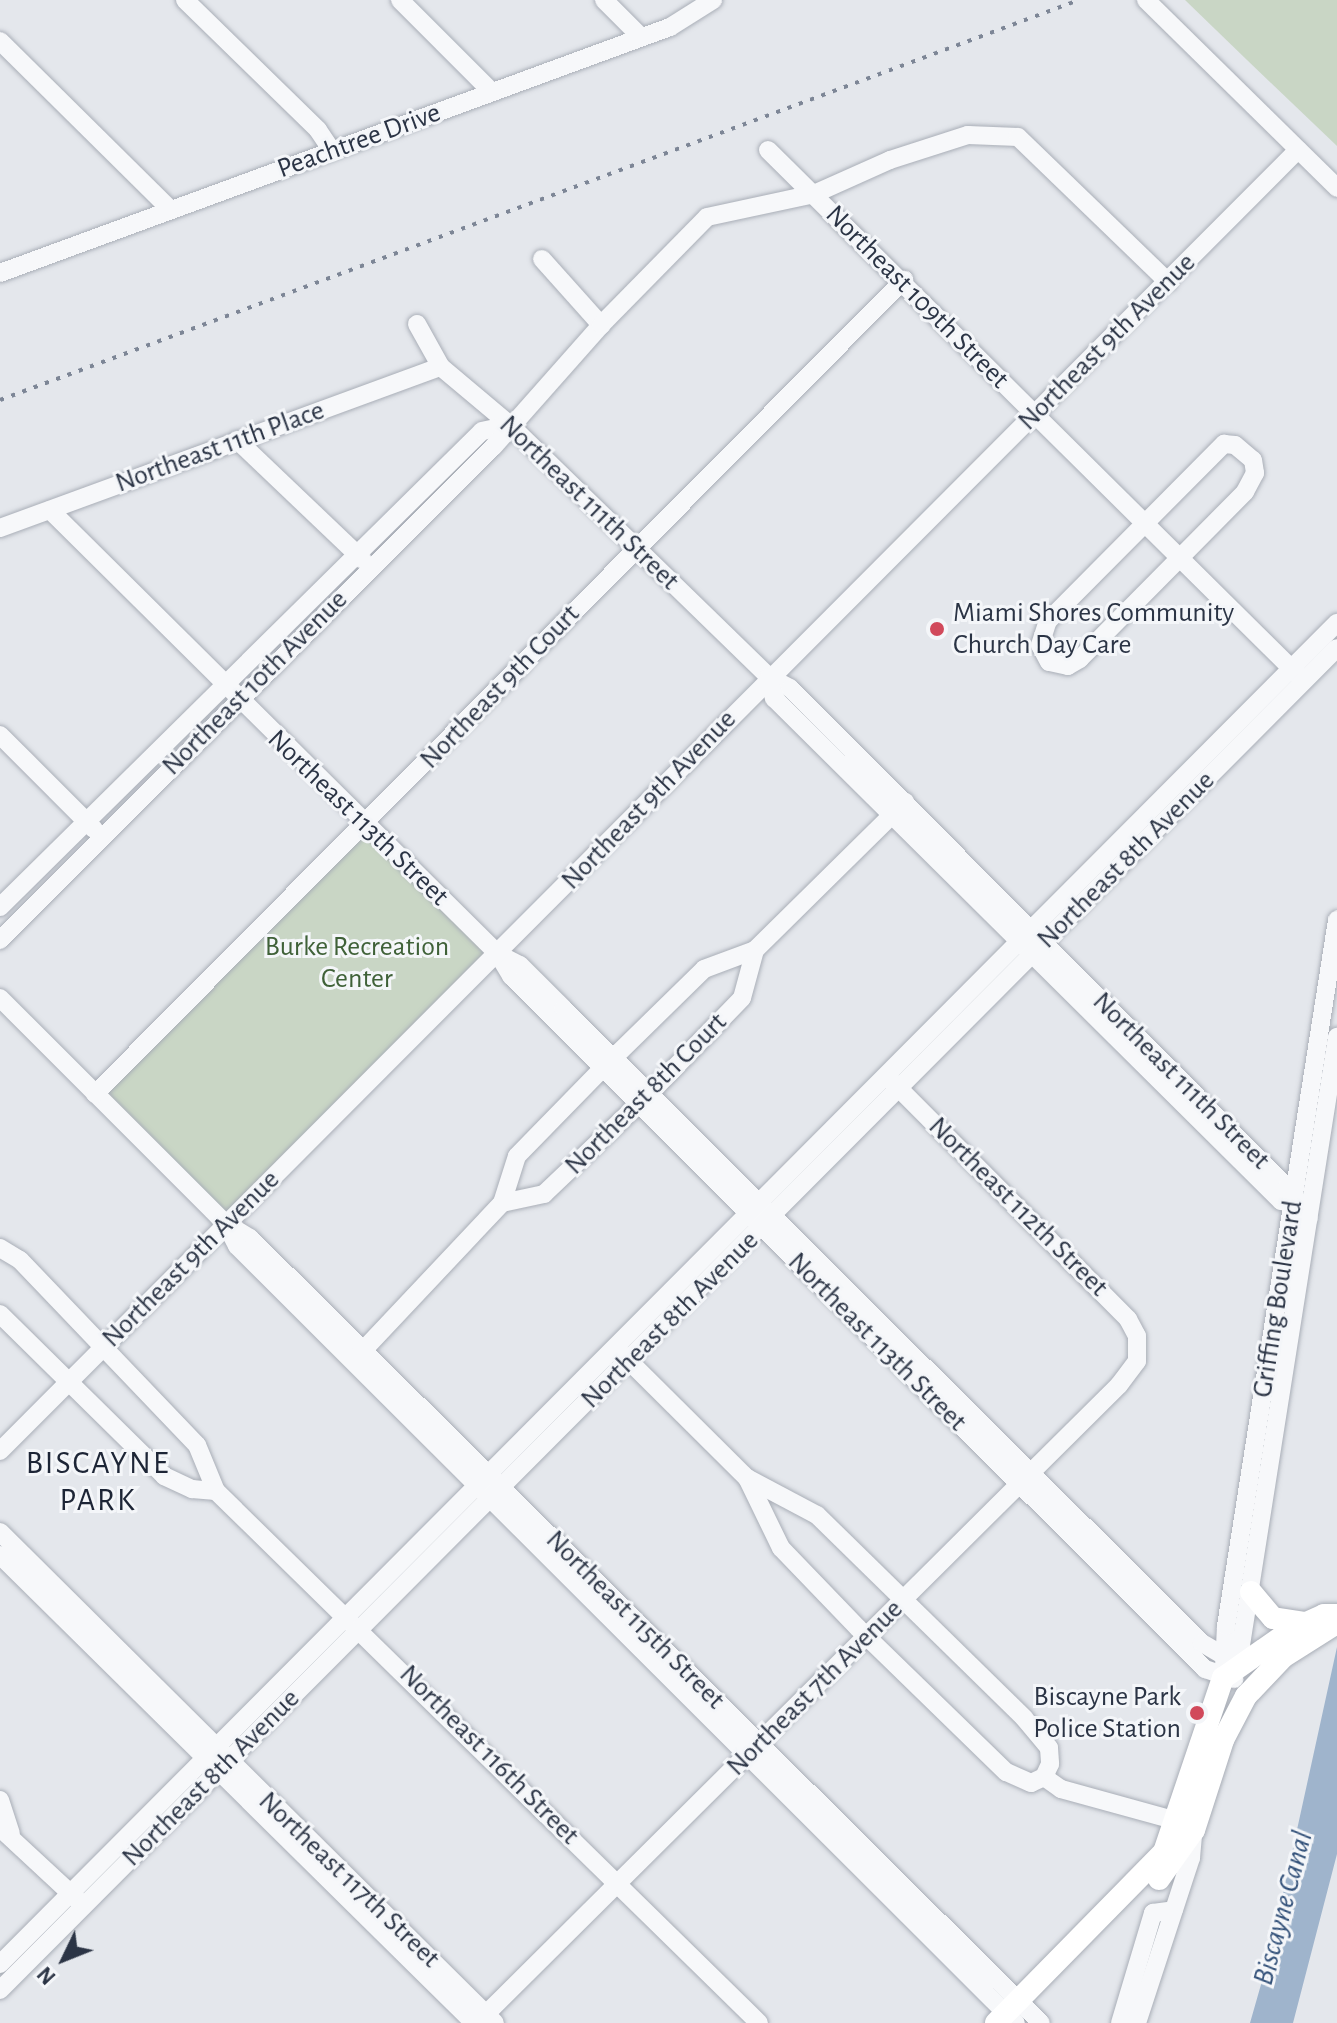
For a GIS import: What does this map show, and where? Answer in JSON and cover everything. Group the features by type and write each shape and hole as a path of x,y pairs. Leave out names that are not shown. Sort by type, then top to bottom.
{"main road":[{"path":"1251,1592 1273,1618 1306,1623 1337,1617"},
{"path":"1018,2017 1170,1868 1185,1827 1240,1706 1269,1669 1337,1617"},
{"path":"1230,1670 1306,1623"},
{"path":"1230,1670 1269,1669"},
{"name":"Griffing Boulevard","path":"1230,1670 1240,1706"},
{"name":"Griffing Boulevard","path":"1018,2017 1185,1827 1230,1670"}],"street":[{"path":"185,0 318,130 332,151"},
{"path":"400,0 492,92"},
{"path":"604,0 641,37"},
{"name":"Peachtree Drive","path":"0,273 683,21 713,0"},
{"path":"1146,0 1337,188"},
{"path":"0,41 170,209"},
{"name":"Northeast 10th Avenue","path":"0,940 371,568 707,217 814,194 890,160 968,135 1018,137 1168,282"},
{"name":"Northeast 109th Street","path":"768,150 904,280 1297,675"},
{"name":"Northeast 9th Avenue","path":"0,1451 1298,150"},
{"path":"542,259 601,325"},
{"name":"Northeast 9th Court","path":"95,1094 366,825 637,547 904,280"},
{"name":"Northeast 111th Street","path":"417,324 441,367 510,425 769,677 790,688 898,808 1032,942 1287,1187 1293,1202 1309,1218"},
{"name":"Northeast 11th Place","path":"0,528 441,367"},
{"name":"Northeast 10th Avenue","path":"0,907 355,553 482,431 510,425"},
{"path":"237,440 371,568"},
{"path":"1224,444 1247,454 1255,467 1250,485 1075,664 1061,667 1049,662 1040,645 1048,621 1143,523 1224,444"},
{"name":"Northeast 113th Street","path":"50,510 238,702 498,954 520,965 608,1063 1024,1478 1205,1669 1230,1670"},
{"name":"Northeast 8th Avenue","path":"0,1990 78,1900 1297,675 1337,623"},
{"name":"Northeast 8th Avenue","path":"1297,675 1337,648"},
{"path":"0,735 102,836"},
{"name":"Northeast 8th Court","path":"358,1356 502,1203 517,1156 608,1063 704,969 755,950 898,808"},
{"name":"Griffing Boulevard","path":"1230,1670 1226,1626 1309,1218 1337,920"},
{"name":"Northeast 8th Court","path":"502,1203 544,1194 644,1098 742,998 755,950"},
{"name":"Northeast 115th Street","path":"0,998 225,1223 250,1238 358,1356 755,1749 1018,2017"},
{"name":"Griffing Boulevard","path":"1230,1670 1251,1592 1293,1202 1320,1086 1337,1037"},
{"name":"Northeast 112th Street","path":"893,1082 1120,1311 1139,1344"},
{"name":"Northeast 116th Street","path":"0,1248 20,1260 197,1445 216,1491 355,1623 759,2023"},
{"path":"0,1314 164,1476 192,1489 216,1491"},
{"name":"Northeast 7th Avenue","path":"483,2021 1128,1376 1139,1344"},
{"path":"622,1355 747,1478 817,1515 904,1600 1044,1741 1051,1756 1044,1777 1031,1783 1006,1772 867,1636 781,1548 747,1478"},
{"name":"Northeast 113th Street","path":"1024,1478 1230,1670"},
{"name":"Northeast 117th Street","path":"0,1532 216,1761"},
{"name":"Northeast 117th Street","path":"0,1555 483,2021"},
{"path":"1197,1638 1212,1639 1226,1626"},
{"path":"1044,1777 1061,1789 1185,1827"},
{"path":"0,1800 5,1831 78,1900"},
{"name":"Griffing Boulevard","path":"1137,2023 1191,1858 1185,1827"},
{"name":"Northeast 8th Avenue","path":"0,1964 78,1900"},
{"path":"1120,2023 1153,1913 1174,1910"}],"green space":[{"path":"1185,0 1337,0 1337,146 1247,60"},
{"name":"Burke Recreation Center","path":"366,825 498,954 225,1223 95,1094"}],"water":[{"name":"Biscayne Canal","path":"1337,1647 1337,1854 1293,2023 1250,2023 1270,1953"}],"railway":[{"path":"0,400 1079,0"}],"place":[{"name":"Miami Shores Community Church Day Care","path":"937,629"},
{"name":"Biscayne Park Police Station","path":"1197,1713"}],"district":[{"name":"BISCAYNE PARK","path":"98,1482"}]}
